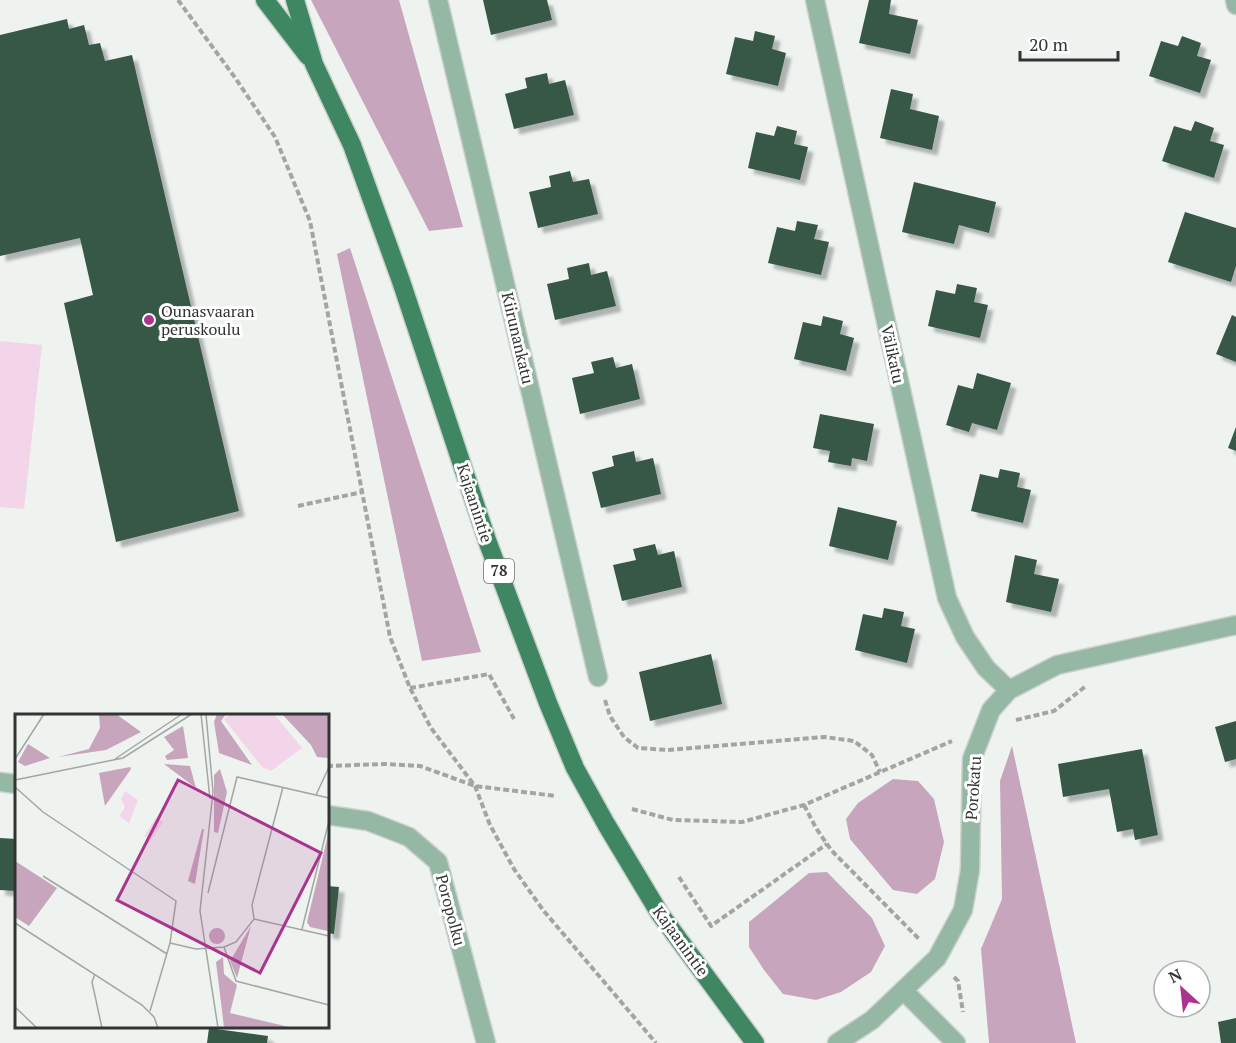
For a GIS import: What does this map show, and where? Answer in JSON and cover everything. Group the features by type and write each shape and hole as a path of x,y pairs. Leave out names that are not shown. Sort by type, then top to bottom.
{"main road":[{"name":"Kajaanintie","path":"266,0 314,64"},
{"name":"Kajaanintie","path":"295,0 314,64 356,156 401,281 488,543 575,768 660,914 755,1043"}],"street":[{"name":"Kiirunankatu","path":"438,0 598,677"},
{"name":"Välikatu","path":"815,0 947,598 965,637 986,668 1009,690"},
{"path":"1235,0 1236,5"},
{"name":"Porokatu","path":"837,1043 872,1020 937,958 963,910 970,870 972,759 991,710 1009,690 1056,665 1236,625"},
{"path":"0,782 15,784"},
{"name":"Poropolku","path":"328,815 368,821 409,837 438,862 486,1043"},
{"path":"904,990 956,1043"}],"path":[{"path":"177,0 236,79 275,138 310,221 390,637 410,688 431,729 475,786 490,825 514,869 537,902 654,1042"},
{"path":"298,506 362,492"},
{"path":"410,688 489,674 514,719"},
{"path":"598,677 610,716 624,737 638,748 668,750 825,737 854,741 872,755 880,772"},
{"path":"632,809 673,820 742,822 804,805 982,729 1054,711 1085,686 1097,684"},
{"path":"328,766 385,764 420,766 475,786 556,795"},
{"path":"804,805 827,844 958,981 963,1014"},
{"path":"679,877 711,926 827,844"}],"shaded area":[{"path":"311,0 399,0 463,227 429,231"},
{"path":"350,248 481,652 422,661 337,254"},
{"path":"0,341 42,345 24,509 0,507"},
{"path":"1012,746 1076,1043 989,1043 981,949 1002,899 1000,781"},
{"path":"893,779 918,781 934,799 944,842 935,879 917,894 893,890 850,839 846,819 858,803"},
{"path":"827,872 872,918 885,946 871,972 841,992 816,1000 783,994 749,947 749,922 809,873"}],"building":[{"path":"483,0 547,0 552,20 491,35"},
{"path":"869,0 891,0 889,14 918,20 910,54 859,43"},
{"path":"67,19 69,29 84,25 89,45 100,43 105,61 132,55 239,511 116,542 64,303 93,295 80,238 0,256 0,35"},
{"path":"755,31 775,36 772,49 786,53 778,86 726,74 735,37 753,41"},
{"path":"1182,36 1201,43 1197,56 1211,60 1200,93 1149,76 1161,41 1178,46"},
{"path":"547,73 549,84 565,80 574,115 514,129 505,94 527,88 525,78"},
{"path":"891,89 913,94 910,109 939,116 932,150 880,138"},
{"path":"1195,121 1214,128 1210,141 1224,145 1214,178 1162,161 1174,126 1191,131"},
{"path":"777,126 797,131 794,144 808,147 800,180 748,168 756,132 774,136"},
{"path":"570,171 573,182 589,179 598,214 538,228 529,192 551,187 549,176"},
{"path":"914,182 996,202 989,233 959,225 954,244 902,232"},
{"path":"1185,212 1236,228 1236,266 1231,282 1168,262"},
{"path":"797,221 818,225 814,239 829,242 821,275 768,263 777,227 795,231"},
{"path":"589,263 591,275 607,271 616,306 555,320 547,284 569,279 567,268"},
{"path":"957,284 977,288 974,302 988,305 980,338 928,326 936,290 955,294"},
{"path":"1232,315 1236,317 1236,362 1216,354"},
{"path":"823,316 843,321 840,334 854,338 846,371 794,359 803,322 821,326"},
{"path":"613,357 616,368 632,364 640,399 580,414 572,378 594,373 591,362"},
{"path":"977,373 1011,383 997,430 972,423 969,432 946,425 958,385 973,389"},
{"path":"820,414 874,424 867,461 852,458 851,466 828,462 830,451 813,448"},
{"path":"1236,427 1236,451 1228,448"},
{"path":"634,451 636,462 653,458 661,494 601,508 592,472 614,466 612,456"},
{"path":"1000,469 1020,473 1017,487 1031,490 1023,523 971,511 980,474 998,478"},
{"path":"838,507 897,521 888,560 829,546"},
{"path":"655,544 658,555 674,551 682,587 622,601 613,565 636,560 633,549"},
{"path":"1015,555 1037,560 1034,574 1059,579 1051,612 1006,602"},
{"path":"884,608 904,612 901,626 915,629 907,663 855,650 863,614 882,618"},
{"path":"711,654 722,704 650,721 639,672"},
{"path":"1236,721 1236,759 1225,762 1215,727"},
{"path":"1142,749 1158,835 1135,840 1133,829 1117,832 1109,789 1063,797 1058,764"},
{"path":"0,838 15,839 15,891 0,890"},
{"path":"328,886 339,887 334,934 328,933"},
{"path":"1236,1018 1236,1043 1221,1043 1218,1022"},
{"path":"209,1028 268,1036 267,1043 207,1043"}],"place":[{"name":"Ounasvaaran peruskoulu","path":"149,320"}]}
